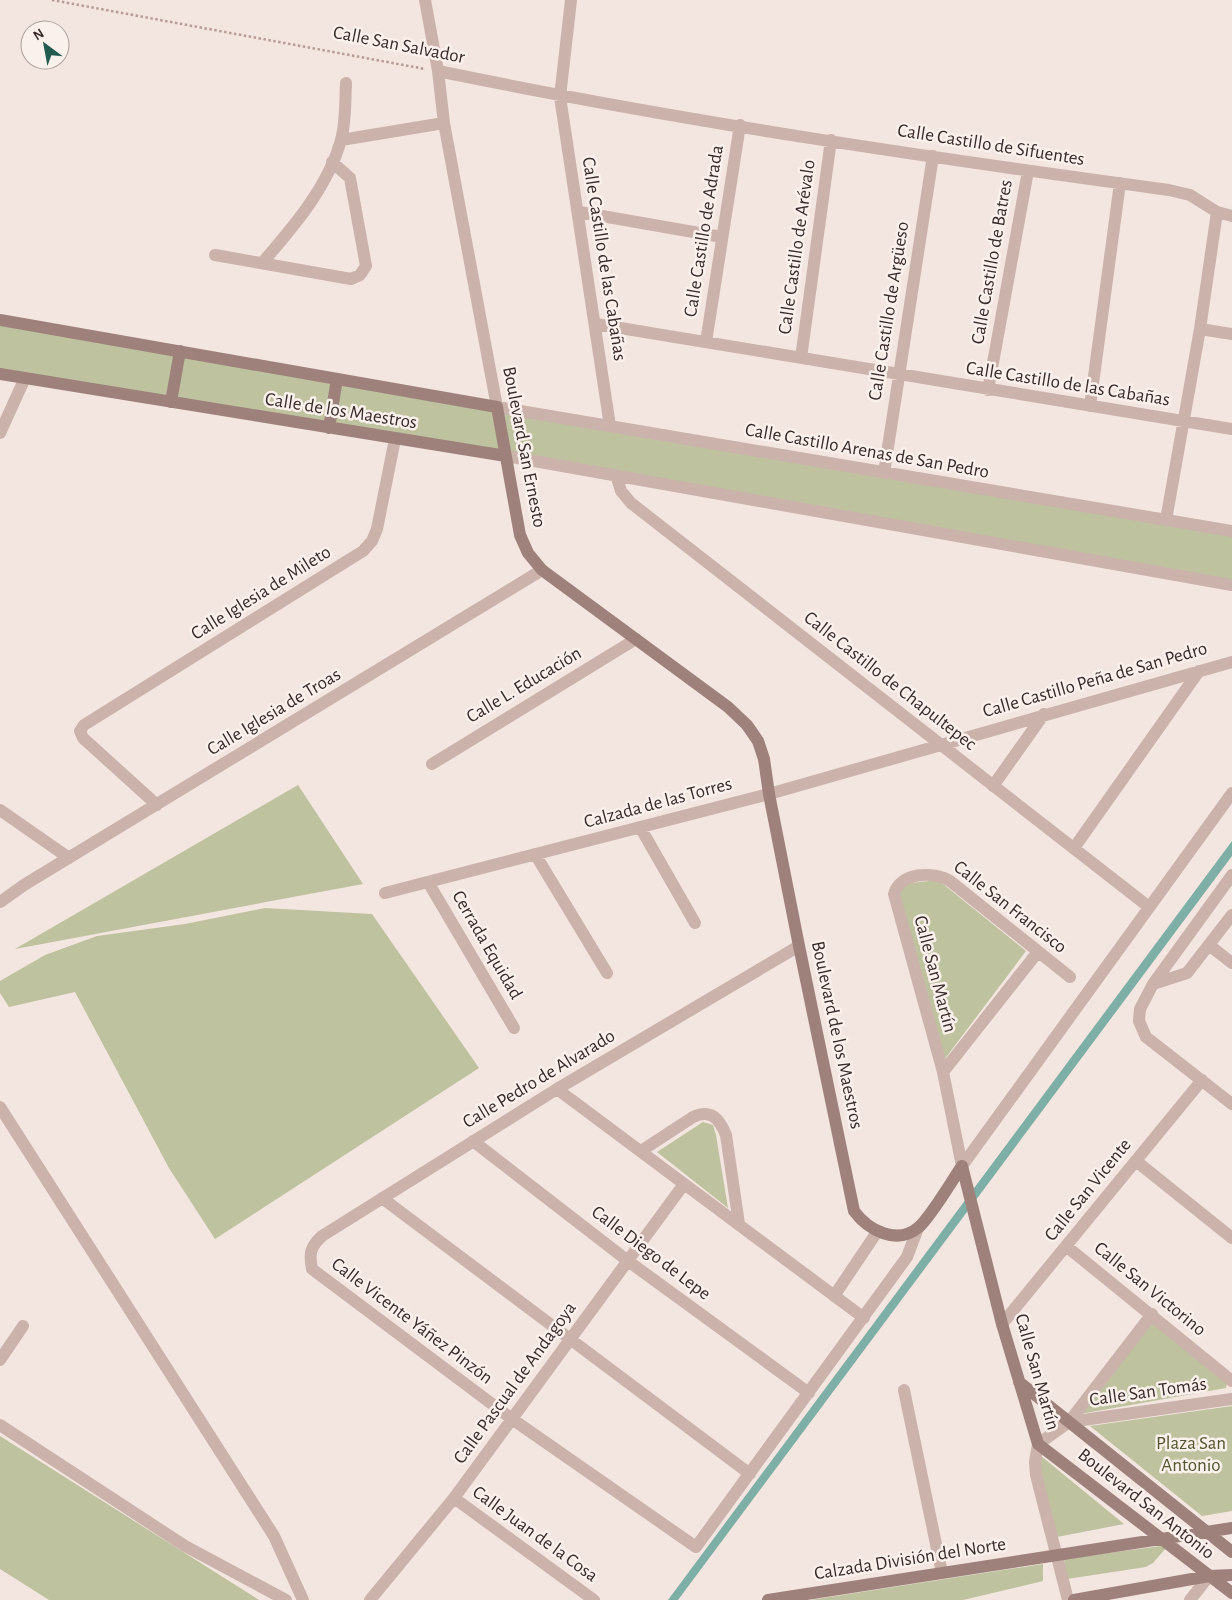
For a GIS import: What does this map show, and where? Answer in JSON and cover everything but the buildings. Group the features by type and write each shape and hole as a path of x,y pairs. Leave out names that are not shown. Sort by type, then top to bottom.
{"main road":[{"name":"Calle de los Maestros","path":"0,320 497,407"},
{"path":"171,402 180,351"},
{"name":"Calle de los Maestros","path":"0,374 506,456"},
{"path":"329,428 337,379"},
{"name":"Boulevard San Ernesto","path":"497,407 520,535 528,553 542,570 728,707 748,725 758,741 764,759 769,794"},
{"name":"Boulevard de los Maestros","path":"769,794 854,1212 862,1222 877,1232"},
{"path":"877,1232 891,1236 905,1234 918,1228 962,1166"},
{"name":"Calle San Martín","path":"962,1166 1002,1324 1038,1444"},
{"name":"Boulevard San Antonio","path":"1019,1382 1232,1552"},
{"name":"Boulevard San Antonio","path":"1038,1444 1232,1593"},
{"name":"Calzada División del Norte","path":"768,1600 1232,1528"},
{"path":"1074,1600 1209,1576 1232,1575"}],"street":[{"name":"Boulevard San Ernesto","path":"425,0 438,71 444,123 497,407"},
{"name":"Calle Castillo de las Cabañas","path":"571,0 560,97 610,426"},
{"name":"Calle San Salvador","path":"438,71 560,97 740,125"},
{"path":"263,262 308,207 332,162 341,140 346,83"},
{"path":"341,140 444,123"},
{"name":"Calle Castillo de Sifuentes","path":"740,125 1190,195 1216,212 1232,216"},
{"name":"Calle Castillo de Adrada","path":"706,342 740,125"},
{"name":"Calle Castillo de Arévalo","path":"801,358 831,140"},
{"name":"Calle Castillo de Argüeso","path":"884,473 897,375 933,156"},
{"path":"215,255 351,279 360,275 366,266 350,178 332,162"},
{"name":"Calle Castillo de Batres","path":"988,390 1028,171"},
{"path":"1090,406 1120,183"},
{"path":"578,212 722,237"},
{"path":"1166,520 1200,329 1216,212"},
{"name":"Calle Castillo de Arévalo","path":"596,324 897,375"},
{"path":"1200,329 1232,334"},
{"name":"Calle Castillo de las Cabañas","path":"897,375 1232,430"},
{"path":"0,433 25,378"},
{"name":"Calle Castillo Arenas de San Pedro","path":"497,407 1232,531"},
{"name":"Calle Iglesia de Mileto","path":"157,805 83,738 80,731 84,725 363,551 372,541 377,529 395,439"},
{"path":"506,456 617,478 1232,585"},
{"name":"Calle Castillo de Chapultepec","path":"617,478 621,491 631,503 1149,907"},
{"name":"Calle Iglesia de Troas","path":"0,902 24,885 542,570"},
{"name":"Calle L. Educación","path":"432,764 636,639"},
{"name":"Calle Castillo Peña de San Pedro","path":"939,744 1232,662"},
{"path":"1074,848 1199,671"},
{"path":"993,786 1044,714"},
{"name":"Calzada de las Torres","path":"385,892 769,794 939,744"},
{"path":"962,1166 1232,794"},
{"path":"0,810 69,858"},
{"path":"640,827 695,923"},
{"path":"535,854 607,973"},
{"name":"Calle San Francisco","path":"897,884 906,878 939,874 1037,953 1070,977"},
{"path":"1232,875 1153,984 1140,1009 1138,1021 1146,1037 1232,1104"},
{"name":"Cerrada Equidad","path":"428,882 514,1028"},
{"name":"Calle San Martín","path":"897,884 894,894 943,1072"},
{"path":"1153,984 1187,973 1232,915"},
{"path":"1209,945 1232,963"},
{"name":"Calle Pedro de Alvarado","path":"309,1256 313,1244 322,1236 382,1198 557,1089 799,946"},
{"name":"Calle San Martín","path":"943,1072 1037,953"},
{"path":"943,1072 962,1166"},
{"name":"Calle San Vicente","path":"1002,1324 1202,1080"},
{"path":"557,1089 864,1318"},
{"path":"0,1107 274,1536 303,1600"},
{"path":"641,1152 693,1117 702,1113 713,1114 720,1122 726,1135 739,1224"},
{"name":"Calle Diego de Lepe","path":"473,1142 628,1261 809,1393"},
{"path":"1136,1161 1232,1238"},
{"name":"Calle Pascual de Andagoya","path":"370,1600 454,1498 684,1184"},
{"path":"382,1198 750,1474 907,1257 918,1228"},
{"path":"834,1296 877,1232"},
{"name":"Calle San Victorino","path":"1066,1246 1152,1314 1232,1381"},
{"name":"Calle Vicente Yáñez Pinzón","path":"309,1256 312,1269 321,1278 512,1419 696,1548 750,1474"},
{"path":"1038,1444 1069,1422 1152,1314"},
{"path":"0,1360 23,1326"},
{"path":"904,1390 942,1573"},
{"name":"Calle San Tomás","path":"1069,1422 1232,1400"},
{"path":"0,1425 185,1546 286,1600"},
{"name":"Calle San Martín","path":"1038,1444 1035,1462 1036,1475 1058,1554 1068,1600"},
{"name":"Calle Juan de la Cosa","path":"454,1498 594,1600"},
{"path":"1190,1600 1209,1576"}],"path":[{"name":"Calle San Salvador","path":"52,0 438,71"}],"green space":[{"path":"0,325 1232,534 1232,582 0,369"},
{"path":"298,785 363,884 15,949"},
{"path":"938,880 1026,951 944,1060 899,896 901,888 910,883"},
{"path":"265,908 372,914 479,1068 215,1239 169,1168 75,992 9,1007 0,993 0,981 45,955 97,936 185,924"},
{"path":"703,1122 713,1125 716,1135 728,1208 657,1152"},
{"path":"1152,1321 1227,1383 1226,1388 1080,1414"},
{"name":"Plaza San Antonio","path":"1232,1406 1232,1511 1202,1516 1090,1426"},
{"path":"0,1436 259,1600 49,1600 0,1569"},
{"path":"1041,1456 1124,1524 1057,1537 1039,1475"},
{"path":"1161,1546 1166,1548 1153,1563 1146,1567 1067,1579 1064,1559"},
{"path":"1043,1564 1043,1581 963,1600 810,1600"}],"water":[{"path":"1232,841 1232,856 678,1600 668,1600"}]}
